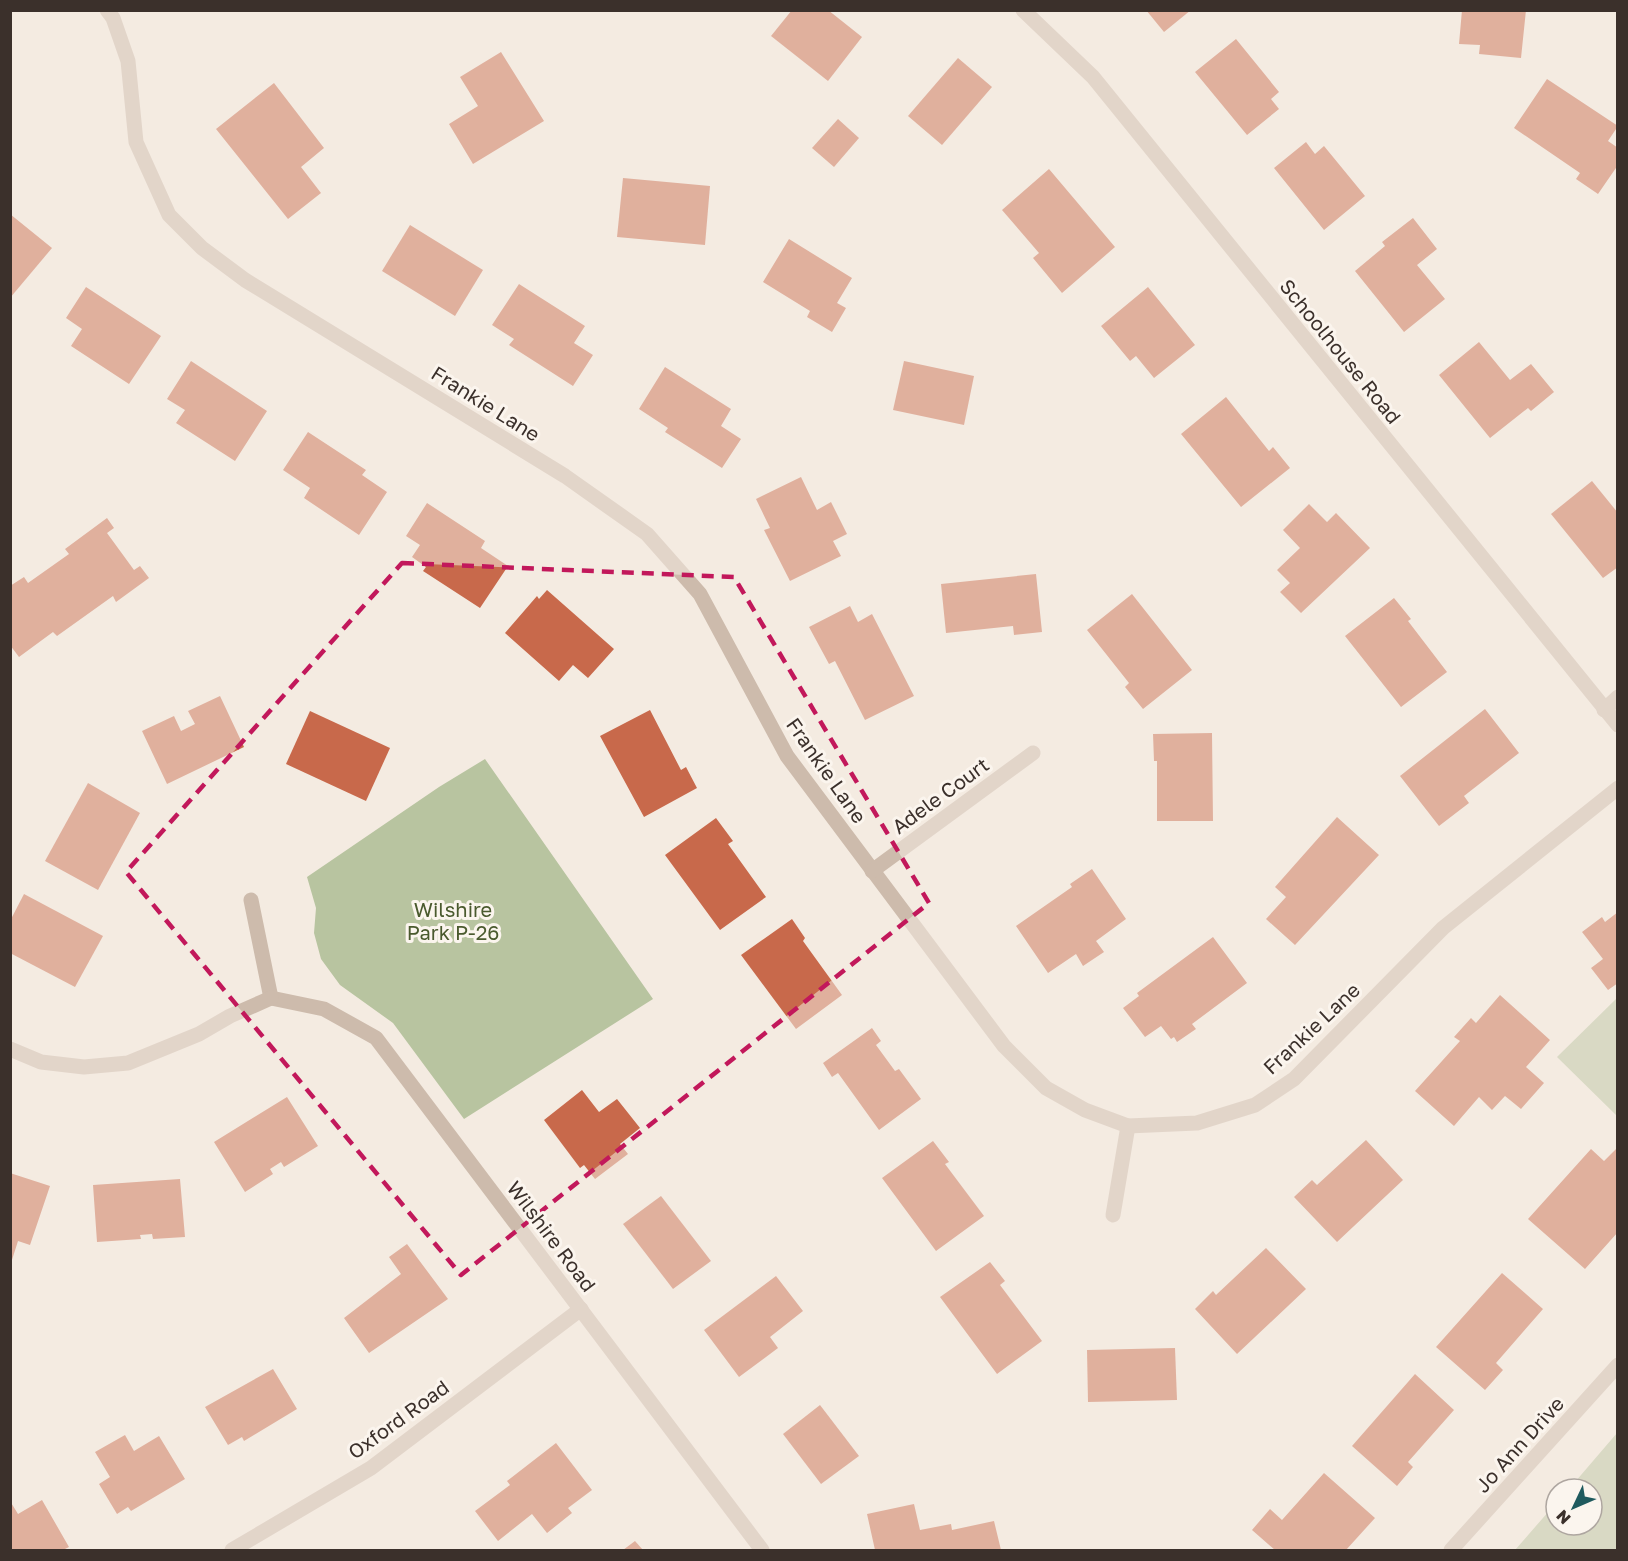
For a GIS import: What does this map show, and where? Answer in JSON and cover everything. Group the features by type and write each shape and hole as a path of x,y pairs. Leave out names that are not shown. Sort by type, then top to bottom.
{"street":[{"name":"Frankie Lane","path":"107,10 113,18 128,61 136,142 170,215 202,248 245,280 565,476 647,534 700,594 787,756 1004,1046 1046,1088 1085,1110 1128,1126 1197,1123 1255,1105 1294,1079 1443,928 1617,788"},
{"name":"Schoolhouse Road","path":"1023,10 1093,77 1617,725"},
{"path":"1604,710 1617,697"},
{"name":"Adele Court","path":"872,871 1033,753"},
{"path":"10,1049 41,1062 84,1067 128,1063 199,1034 230,1016 270,998 251,900"},
{"name":"Wilshire Road","path":"270,998 324,1009 376,1038 762,1551"},
{"path":"1113,1215 1128,1126"},
{"name":"Oxford Road","path":"232,1551 371,1468 580,1309"},
{"name":"Jo Ann Drive","path":"1451,1551 1617,1365"}],"highlighted area":[{"path":"402,563 734,577 929,903 461,1275 126,872"}],"green space":[{"name":"Wilshire Park P-26","path":"485,759 653,999 464,1119 393,1023 340,985 321,959 314,933 316,908 307,877 439,787"},
{"path":"1617,998 1617,1116 1557,1057"},
{"path":"1617,1433 1617,1550 1515,1550 1544,1517 1544,1537 1604,1537 1604,1477 1579,1477"}],"building":[{"path":"792,10 828,10 862,37 828,81 771,36"},
{"path":"1146,10 1191,10 1164,32"},
{"path":"1462,10 1526,10 1521,58 1479,54 1480,45 1459,44"},
{"path":"1236,39 1279,92 1271,99 1279,109 1247,135 1195,72"},
{"path":"501,52 544,121 473,164 449,124 478,106 460,77"},
{"path":"958,58 992,87 942,145 908,116"},
{"path":"1547,79 1618,126 1608,141 1618,148 1618,165 1598,194 1576,179 1580,173 1514,128"},
{"path":"274,83 324,148 301,167 321,193 288,219 216,129"},
{"path":"838,119 859,138 834,167 812,148"},
{"path":"1306,142 1315,154 1324,146 1365,196 1324,230 1274,168"},
{"path":"1049,169 1115,247 1062,293 1033,258 1039,253 1002,210"},
{"path":"623,178 710,186 705,245 617,237"},
{"path":"10,214 52,248 10,298"},
{"path":"1413,218 1437,249 1417,265 1445,299 1404,332 1355,271 1385,246 1382,242"},
{"path":"410,225 483,270 455,316 382,271"},
{"path":"789,239 852,278 837,303 846,308 832,332 807,317 810,311 763,282"},
{"path":"519,284 585,326 574,343 593,355 573,386 509,345 514,339 492,325"},
{"path":"86,287 161,336 129,384 71,346 82,329 66,318"},
{"path":"1148,287 1195,345 1154,378 1136,356 1130,361 1101,326"},
{"path":"1479,342 1510,380 1531,364 1554,392 1531,411 1528,408 1490,438 1439,375"},
{"path":"191,361 267,411 235,461 176,423 185,410 167,399"},
{"path":"904,361 974,376 964,425 893,410"},
{"path":"665,367 731,409 721,426 741,439 722,468 665,432 668,428 639,409"},
{"path":"1226,397 1269,451 1273,447 1290,468 1241,507 1181,434"},
{"path":"308,432 366,470 362,475 387,492 359,535 304,498 310,488 283,470"},
{"path":"801,477 817,510 831,502 847,534 833,541 841,556 790,581 764,530 770,528 756,499"},
{"path":"1592,481 1618,513 1618,567 1603,578 1551,514"},
{"path":"427,503 485,541 481,548 508,566 480,608 423,571 426,567 412,557 420,545 406,536"},
{"path":"1309,504 1327,522 1336,513 1370,548 1301,613 1280,592 1290,583 1277,570 1300,548 1283,530"},
{"path":"107,518 114,528 107,533 134,570 140,566 149,578 116,602 113,596 57,636 53,632 19,657 10,645 10,586 24,577 28,583 69,554 65,549"},
{"path":"1036,574 1042,632 1014,635 1013,626 946,633 941,584"},
{"path":"547,590 614,649 588,678 573,665 559,681 505,633 537,596 539,599"},
{"path":"1132,594 1192,670 1143,709 1125,687 1129,683 1087,630"},
{"path":"1394,598 1411,619 1408,621 1447,672 1401,707 1345,636"},
{"path":"850,606 858,622 872,614 914,696 865,720 835,661 829,664 809,627"},
{"path":"220,696 244,747 167,784 142,731 174,716 181,731 195,724 188,711"},
{"path":"1485,709 1519,753 1464,796 1469,803 1439,826 1400,776"},
{"path":"650,710 681,770 686,767 697,788 644,817 600,736"},
{"path":"310,711 390,748 366,801 286,764"},
{"path":"1212,733 1213,821 1157,821 1157,761 1154,761 1153,734"},
{"path":"88,783 140,813 98,890 45,861"},
{"path":"1337,817 1379,855 1295,945 1266,919 1286,897 1275,887"},
{"path":"716,818 733,841 728,844 766,897 720,930 665,855"},
{"path":"1092,869 1126,919 1096,941 1104,952 1083,966 1076,954 1048,973 1016,926 1072,887 1070,884"},
{"path":"24,894 103,936 75,987 10,953 10,921"},
{"path":"1618,912 1618,983 1608,990 1591,968 1603,959 1582,932 1602,917 1605,922"},
{"path":"792,919 805,938 803,941 842,995 796,1029 741,955"},
{"path":"1213,937 1247,983 1192,1024 1196,1029 1177,1042 1174,1037 1171,1039 1161,1026 1145,1037 1123,1008 1139,996 1137,993"},
{"path":"1500,995 1550,1040 1526,1067 1544,1083 1521,1109 1505,1096 1492,1110 1479,1097 1454,1126 1415,1091 1460,1041 1454,1037 1471,1018 1476,1023"},
{"path":"872,1028 881,1041 876,1045 895,1071 899,1069 921,1099 879,1130 838,1073 832,1077 823,1063"},
{"path":"582,1090 599,1112 617,1099 640,1128 620,1144 628,1154 595,1179 584,1165 580,1168 544,1120"},
{"path":"287,1097 318,1146 284,1167 281,1162 270,1169 273,1174 245,1192 214,1142"},
{"path":"1366,1140 1403,1180 1337,1242 1294,1197 1312,1180 1317,1185"},
{"path":"933,1141 949,1162 945,1164 984,1216 936,1251 882,1178"},
{"path":"1618,1147 1618,1232 1585,1269 1528,1219 1591,1149 1604,1161"},
{"path":"10,1173 50,1186 30,1245 18,1241 11,1263"},
{"path":"180,1179 185,1237 153,1239 152,1234 140,1235 141,1239 97,1242 93,1185"},
{"path":"661,1196 711,1261 673,1289 623,1224"},
{"path":"407,1244 448,1299 369,1353 344,1318 401,1274 389,1257"},
{"path":"1266,1248 1306,1289 1237,1354 1195,1309 1213,1291 1216,1295"},
{"path":"990,1262 1005,1281 1000,1285 1042,1341 997,1374 940,1297"},
{"path":"1502,1273 1543,1309 1496,1363 1503,1370 1485,1390 1436,1347"},
{"path":"776,1276 803,1311 770,1337 778,1348 739,1377 704,1330"},
{"path":"1175,1348 1177,1400 1088,1402 1087,1350"},
{"path":"273,1369 297,1409 244,1441 242,1437 228,1445 205,1407"},
{"path":"1415,1374 1454,1410 1408,1462 1413,1467 1397,1486 1352,1446"},
{"path":"820,1405 859,1456 821,1484 783,1434"},
{"path":"125,1435 134,1451 159,1436 185,1479 131,1511 128,1507 117,1514 99,1484 110,1477 95,1452"},
{"path":"556,1443 592,1490 568,1508 572,1513 547,1533 532,1514 498,1541 475,1511 510,1485 507,1481"},
{"path":"1324,1473 1375,1518 1346,1550 1275,1550 1252,1530 1270,1509 1282,1520"},
{"path":"42,1500 69,1547 63,1550 10,1550 10,1501 18,1514"},
{"path":"914,1504 920,1530 951,1524 952,1530 994,1521 1001,1550 875,1550 867,1514"},
{"path":"635,1541 643,1550 623,1550"}]}
